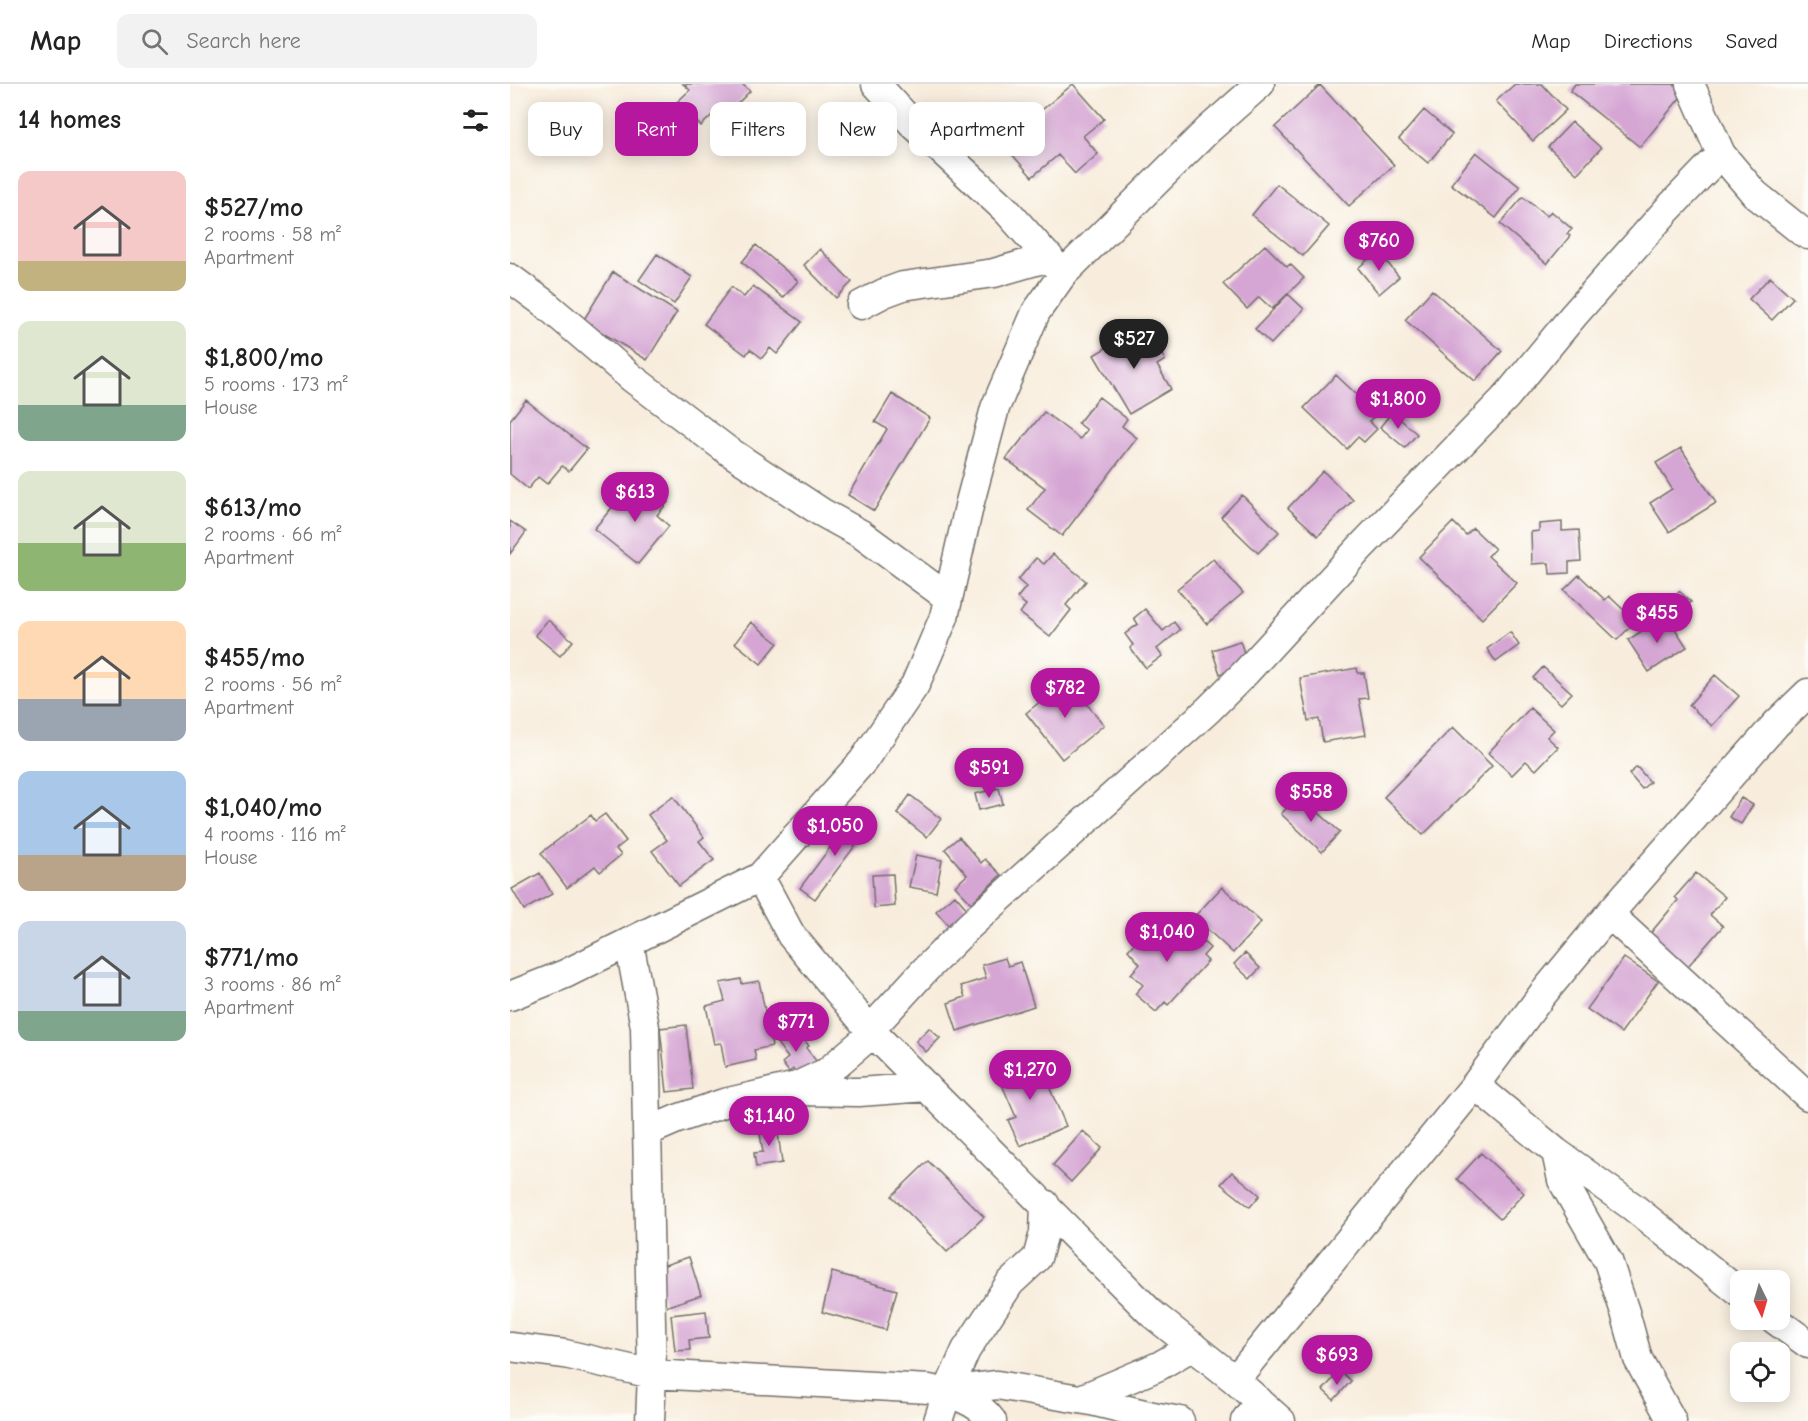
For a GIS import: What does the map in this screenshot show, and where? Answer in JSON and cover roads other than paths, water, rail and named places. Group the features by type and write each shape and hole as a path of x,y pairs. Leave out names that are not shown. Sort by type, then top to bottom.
{"street":[{"path":"876,84 912,123 1006,210 1056,266"},
{"path":"510,996 564,974 760,877 863,761 915,685 944,618 970,502 995,408 1056,266 1260,84"},
{"path":"1690,84 1721,154 1755,194 1808,235"},
{"path":"647,1132 724,1103 782,1091 827,1072 871,1032 925,970 969,926 1208,710 1246,672 1359,549 1506,397 1574,315 1667,210 1721,154"},
{"path":"861,305 903,286 1056,266"},
{"path":"510,278 544,303 632,378 727,450 821,512 861,534 947,597"},
{"path":"1235,1380 1475,1085 1542,995 1609,914 1776,724 1808,693"},
{"path":"760,877 791,935 871,1032 1045,1204 1151,1313 1235,1380 1252,1411 1281,1421"},
{"path":"1609,914 1808,1096"},
{"path":"629,942 645,1027 652,1374 650,1421"},
{"path":"1475,1085 1556,1152 1633,1207 1730,1285"},
{"path":"782,1091 859,1092 927,1088"},
{"path":"1556,1152 1562,1180 1608,1261 1638,1359 1672,1421"},
{"path":"938,1421 953,1394 966,1350 1010,1283 1037,1258 1044,1233 1045,1204"},
{"path":"1789,1330 1808,1344"},
{"path":"1081,1399 1159,1366 1193,1346"},
{"path":"510,1347 565,1354 652,1374 929,1389 953,1394 985,1412 992,1421"},
{"path":"953,1394 972,1388 997,1385 1081,1399 1180,1421"}]}
